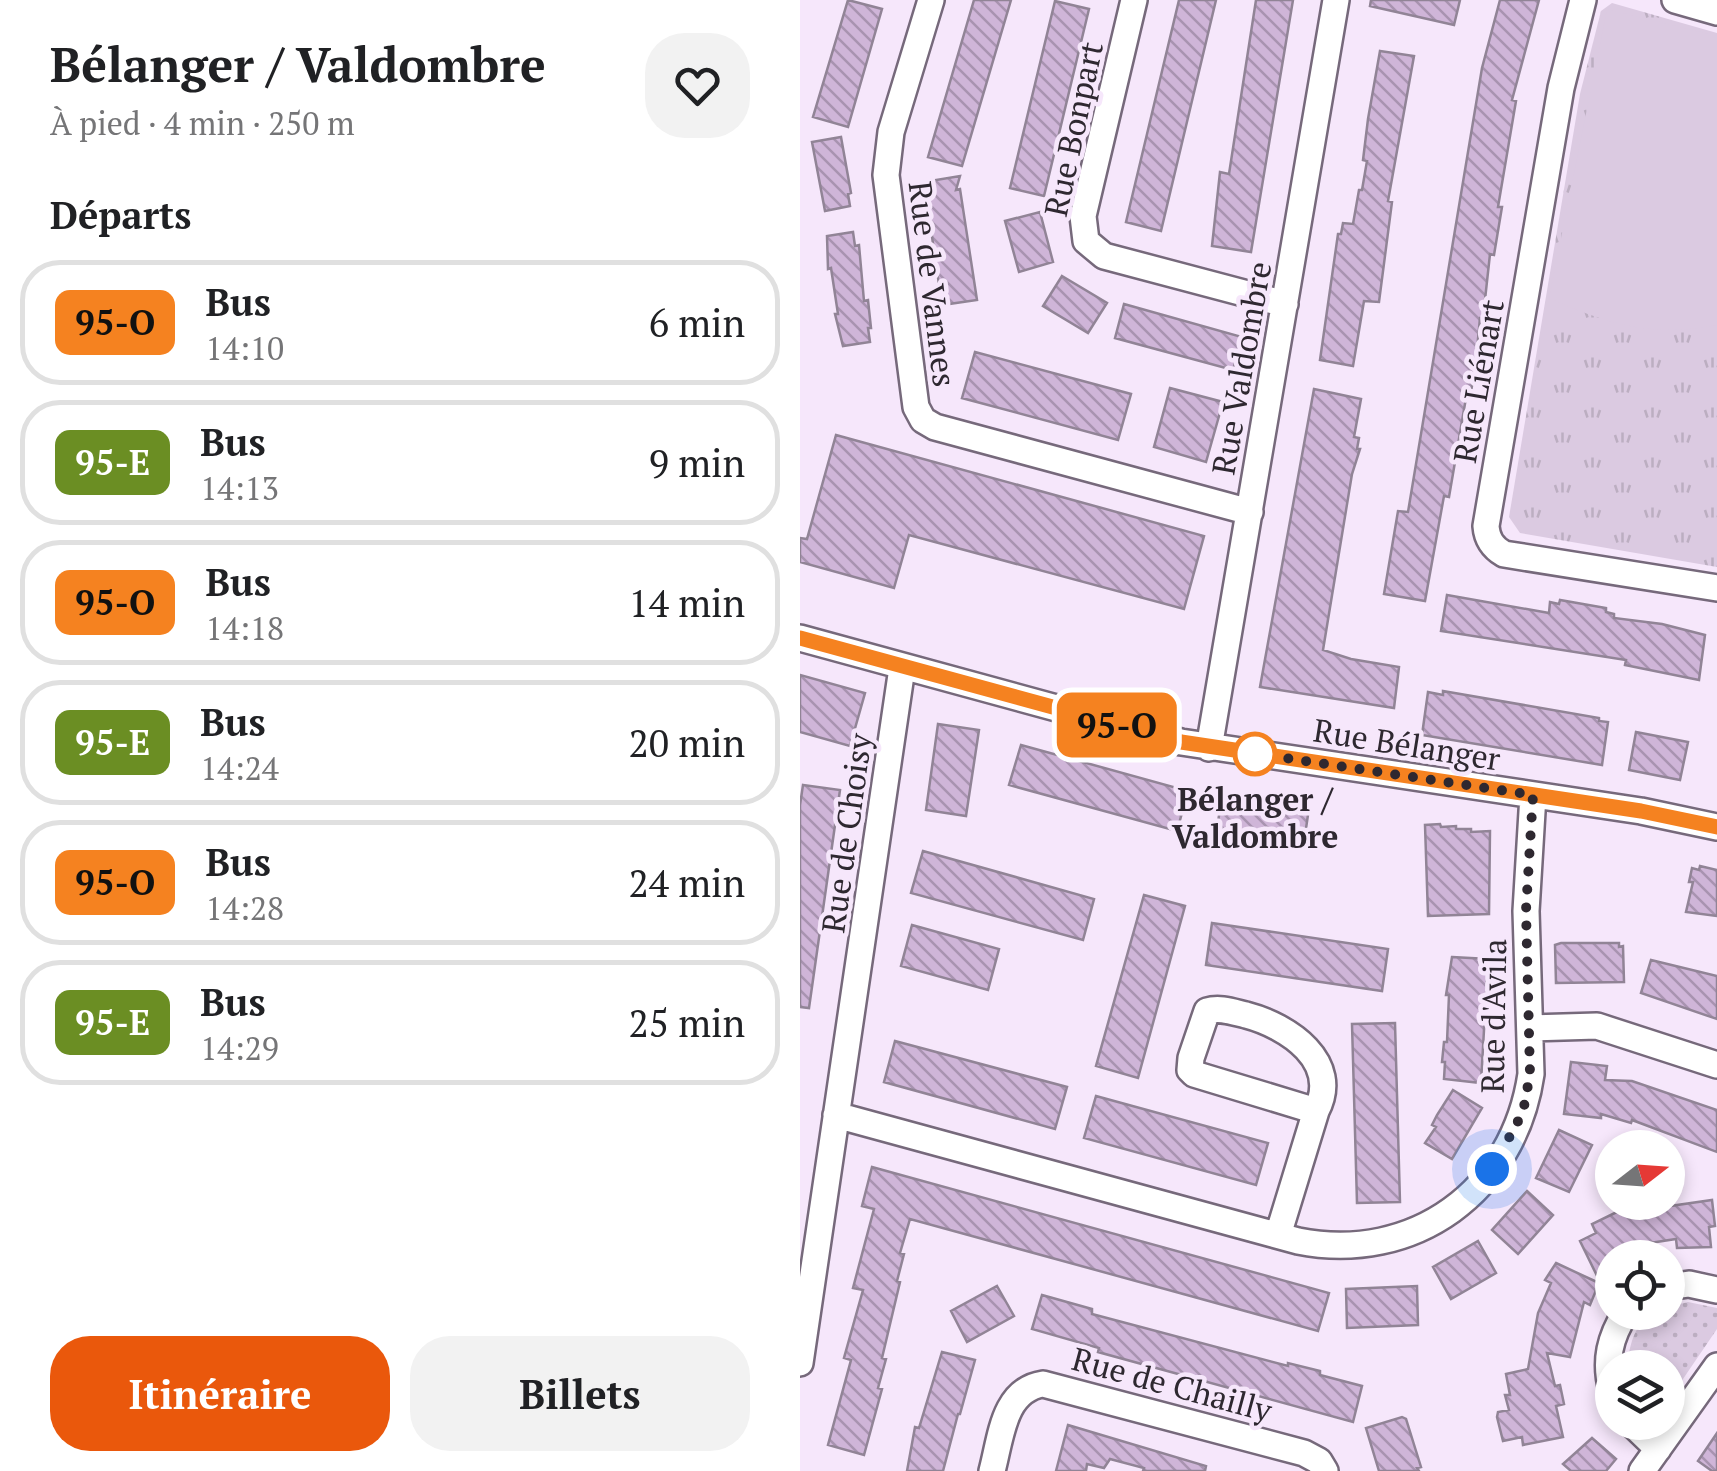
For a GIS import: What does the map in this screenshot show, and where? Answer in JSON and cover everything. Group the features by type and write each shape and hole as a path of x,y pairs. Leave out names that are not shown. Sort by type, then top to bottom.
{"street":[{"name":"Rue de Vannes","path":"931,0 891,132 886,162 905,333 916,407 923,420 934,428 1250,512"},
{"name":"Rue Bonpart","path":"1134,0 1083,216 1086,241 1104,256 1285,304"},
{"name":"Rue Valdombre","path":"1209,748 1336,0"},
{"name":"Rue Liénart","path":"1583,0 1561,88 1487,535 1496,550 1504,554 1717,588"},
{"path":"1676,0 1717,12"},
{"name":"Rue Bélanger","path":"800,638 1209,748 1533,795 1717,827"},
{"name":"Rue de Choisy","path":"800,1363 902,668"},
{"name":"Rue d'Avila","path":"836,1115 1320,1246 1375,1244 1425,1228 1462,1202 1492,1169 1523,1112 1530,1074 1526,910 1533,795"},
{"path":"1278,1235 1316,1111 1324,1097 1322,1078 1315,1061 1288,1032 1272,1023 1223,1010 1211,1009 1202,1016 1190,1064 1194,1074 1316,1111"},
{"path":"1530,1028 1597,1026 1717,1065"},
{"path":"1685,1285 1717,1290"},
{"path":"1642,1471 1717,1366"},
{"name":"Rue de Chailly","path":"992,1471 1009,1408 1026,1388 1043,1384 1304,1453 1320,1461 1326,1471"},
{"path":"1649,1440 1658,1449"}],"green space":[{"path":"1612,3 1717,33 1717,567 1520,533 1509,517 1580,94 1601,11"},
{"path":"1607,9 1717,36 1717,325 1672,330 1631,326 1549,298"},
{"path":"1685,1303 1717,1308 1717,1329 1685,1376 1685,1350 1630,1350 1637,1330 1685,1330"}],"building":[{"path":"848,0 882,9 848,127 813,117"},
{"path":"974,0 1011,0 962,166 928,157"},
{"path":"1179,0 1216,0 1161,231 1126,222"},
{"path":"1256,0 1293,0 1251,252 1212,246 1220,172 1229,174"},
{"path":"1371,0 1460,0 1454,25 1370,6"},
{"path":"1500,0 1539,0 1512,100 1516,101 1498,207 1502,207 1494,255 1490,254 1471,392 1467,392 1449,497 1444,496 1425,601 1384,594 1398,511 1408,512 1482,68"},
{"path":"1055,1 1089,9 1044,196 1010,188"},
{"path":"1380,51 1414,56 1388,201 1392,202 1379,302 1364,301 1353,366 1320,360 1338,234 1343,223 1353,224 1362,190 1368,119"},
{"path":"841,137 850,206 825,211 812,142"},
{"path":"960,176 956,190 960,189 977,300 942,305 924,182"},
{"path":"1040,212 1053,262 1019,272 1005,221"},
{"path":"853,232 855,246 859,245 864,301 868,300 870,342 843,346 835,314 831,268 828,269 827,236"},
{"path":"1062,276 1107,303 1088,333 1043,306"},
{"path":"1124,304 1242,337 1233,370 1115,338"},
{"path":"975,352 1131,394 1118,440 962,398"},
{"path":"1170,388 1223,402 1206,462 1154,447"},
{"path":"1314,389 1361,399 1354,437 1359,438 1360,449 1352,474 1323,650 1399,667 1394,708 1260,687"},
{"path":"836,435 1204,536 1184,609 909,535 894,588 800,562 800,538 807,539"},
{"path":"1447,595 1549,613 1550,602 1559,604 1560,600 1606,608 1614,618 1705,635 1699,680 1625,665 1626,660 1441,631"},
{"path":"800,675 865,693 850,746 800,732"},
{"path":"1443,691 1608,722 1602,765 1422,735 1428,692 1443,695"},
{"path":"938,724 979,730 966,816 926,810"},
{"path":"1636,732 1688,742 1680,780 1629,770"},
{"path":"1021,745 1188,791 1177,831 1009,785"},
{"path":"803,785 840,790 809,1008 800,1007"},
{"path":"1222,795 1309,808 1303,849 1216,836"},
{"path":"1440,824 1471,832 1490,831 1489,914 1428,916 1425,825"},
{"path":"923,851 1094,899 1083,940 911,893"},
{"path":"1700,866 1717,870 1717,916 1686,912 1692,868 1699,870"},
{"path":"1144,895 1185,906 1138,1078 1096,1066"},
{"path":"1212,923 1388,949 1382,991 1206,965"},
{"path":"912,925 999,949 988,990 901,966"},
{"path":"1619,943 1619,947 1623,946 1624,982 1556,983 1555,945"},
{"path":"1452,957 1488,959 1481,1083 1444,1079 1446,995"},
{"path":"1651,960 1717,976 1717,1019 1641,993"},
{"path":"1395,1023 1400,1202 1357,1203 1352,1024"},
{"path":"895,1041 1067,1087 1055,1129 884,1082"},
{"path":"1571,1062 1607,1066 1605,1080 1632,1081 1717,1110 1717,1152 1685,1140 1685,1130 1659,1130 1601,1114 1601,1118 1564,1114"},
{"path":"1453,1090 1482,1108 1452,1159 1425,1143"},
{"path":"1096,1096 1268,1143 1256,1185 1084,1138"},
{"path":"1559,1130 1592,1145 1569,1192 1536,1178"},
{"path":"872,1167 1329,1293 1318,1331 910,1219 900,1253 904,1254 897,1281 900,1282 882,1358 886,1359 878,1388 882,1389 864,1455 828,1445 851,1360 844,1358 863,1290 853,1288 874,1209 862,1206"},
{"path":"1527,1191 1553,1215 1518,1254 1492,1230"},
{"path":"1712,1200 1715,1226 1709,1227 1711,1247 1685,1248 1685,1240 1676,1239 1595,1240 1595,1272 1580,1241 1596,1233 1592,1224 1600,1220 1685,1220 1685,1204"},
{"path":"1478,1241 1496,1273 1451,1299 1433,1267"},
{"path":"1556,1263 1595,1281 1595,1293 1590,1305 1584,1302 1570,1357 1547,1353 1564,1404 1556,1406 1563,1437 1523,1445 1522,1437 1503,1441 1497,1417 1498,1412 1509,1410 1506,1374 1528,1369 1538,1313 1551,1283 1545,1280"},
{"path":"997,1286 1014,1316 967,1342 951,1311"},
{"path":"1417,1286 1418,1325 1347,1328 1346,1289"},
{"path":"1042,1295 1092,1309 1092,1314 1320,1371 1320,1375 1362,1386 1353,1422 1098,1352 1099,1348 1032,1329"},
{"path":"942,1352 975,1360 960,1414 943,1471 907,1471 915,1427 919,1428"},
{"path":"1406,1419 1421,1467 1417,1468 1419,1471 1379,1471 1366,1428"},
{"path":"1068,1425 1206,1466 1205,1471 1143,1471 1144,1468 1110,1459 1104,1468 1087,1464 1086,1471 1056,1471"},
{"path":"1717,1433 1717,1471 1712,1471 1698,1461"},
{"path":"1592,1438 1616,1459 1606,1471 1571,1471 1563,1464"}],"bus line":[{"name":"95-O","path":"800,638 1209,748 1641,811 1717,827"}],"place":[{"name":"Bélanger / Valdombre","path":"1255,754"}],"route":[{"path":"1255,754 1245,752 1533,795 1526,910 1528,1096 1517,1127 1492,1169"}]}
